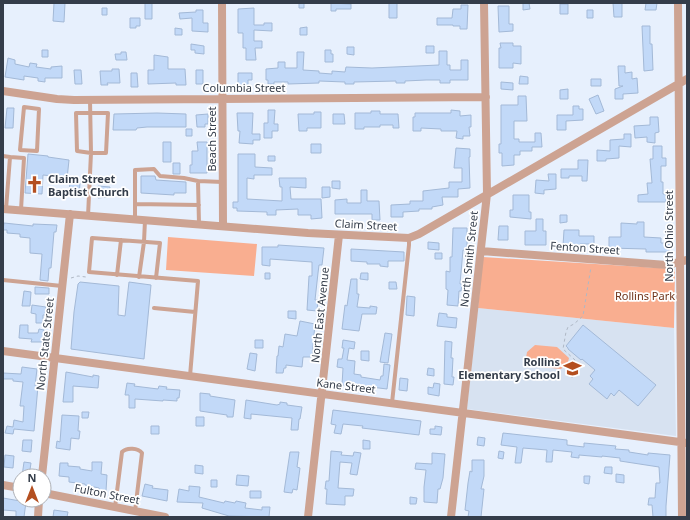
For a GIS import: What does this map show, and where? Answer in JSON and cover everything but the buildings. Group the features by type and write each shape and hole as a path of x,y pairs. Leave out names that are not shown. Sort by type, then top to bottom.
{"street":[{"name":"Beach Street","path":"222,3 223,226"},
{"name":"North Smith Street","path":"451,517 487,194 484,3"},
{"name":"North Ohio Street","path":"678,3 678,84 684,260 684,442 682,517"},
{"name":"Claim Street","path":"4,209 135,220 409,238 419,234 687,79"},
{"name":"Columbia Street","path":"3,91 32,102 62,99 486,97"},
{"name":"North State Street","path":"43,468 70,214"},
{"name":"North East Avenue","path":"308,517 339,234"},
{"name":"Fenton Street","path":"481,251 667,265 684,260"},
{"name":"Kane Street","path":"3,351 684,442"},
{"name":"Fulton Street","path":"52,495 165,517"}],"lane":[{"path":"88,216 91,153 90,100"},
{"path":"20,150 37,151 39,109 32,102 24,107 20,150 22,158 21,210"},
{"path":"76,113 108,113 106,153 91,153 77,151 76,113"},
{"path":"3,156 22,158"},
{"path":"4,209 10,157"},
{"path":"135,220 135,170 154,169 160,176 223,182"},
{"path":"198,180 199,224"},
{"path":"135,204 199,205"},
{"path":"139,277 144,242 145,220"},
{"path":"156,278 160,243 92,238 89,272 139,277 198,281 190,376"},
{"path":"392,403 410,245 409,238"},
{"path":"117,275 121,240"},
{"path":"3,280 62,286"},
{"path":"154,308 195,312"},
{"path":"115,507 122,452 125,449 135,449 142,453 135,511"}],"path":[{"path":"572,378 575,360 563,349 564,338 568,327 583,316 591,265"},
{"path":"70,278 78,276"}],"shaded area":[{"name":"Rollins Elementary School","path":"478,308 674,328 676,436 467,409"}],"green space":[{"path":"168,237 257,244 254,276 166,270"},
{"name":"Rollins Park","path":"483,257 675,269 674,328 478,308"},
{"path":"535,345 557,347 569,358 568,362 561,369 531,366 526,358 527,352"}],"place":[{"name":"Claim Street Baptist Church","path":"35,185"},
{"name":"Rollins Elementary School","path":"573,368"}]}
